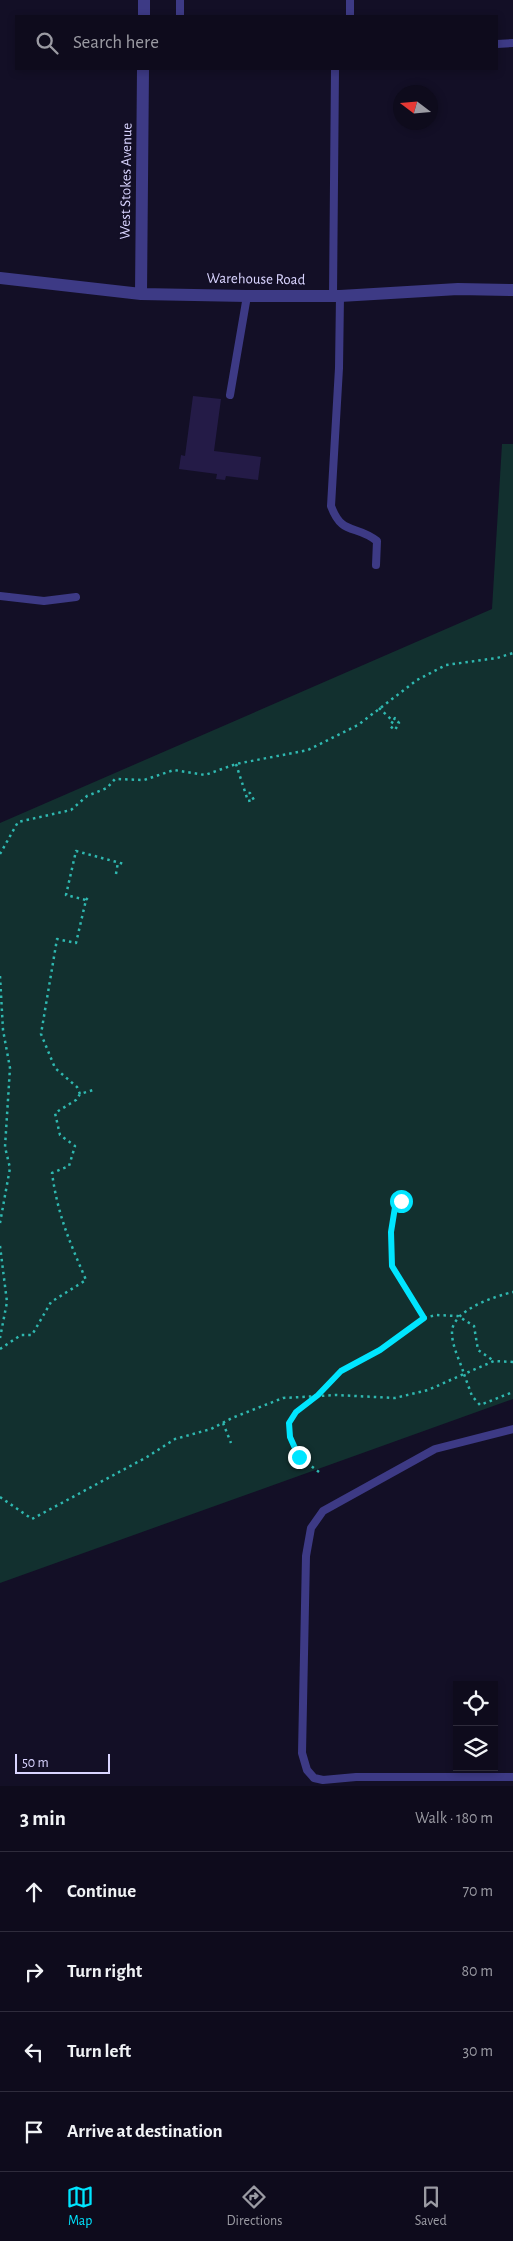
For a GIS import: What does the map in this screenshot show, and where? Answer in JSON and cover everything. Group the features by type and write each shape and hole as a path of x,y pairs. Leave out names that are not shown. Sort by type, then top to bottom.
{"street":[{"path":"144,0 144,15"},
{"name":"West Stokes Avenue","path":"140,294 143,70"},
{"name":"Warehouse Road","path":"0,278 140,294 337,296 458,289 513,290"}],"lane":[{"path":"180,0 180,15"},
{"path":"350,0 350,15"},
{"path":"498,44 513,43"},
{"path":"335,70 339,368 331,506 336,521 348,528 366,533 377,542 376,566"},
{"path":"230,395 247,296"},
{"path":"0,596 44,601 76,597"},
{"path":"513,1429 436,1449 323,1511 311,1528 306,1556 302,1753 307,1770 314,1778 323,1780 356,1777 513,1777"}],"path":[{"path":"0,854 18,822 71,810 87,796 108,788 115,780 144,780 174,770 205,775 236,764 308,750 358,725 417,680 446,665 497,658 513,653"},
{"path":"379,708 393,721"},
{"path":"236,764 245,793"},
{"path":"78,846 66,895 86,900"},
{"path":"76,850 124,864"},
{"path":"116,874 118,862"},
{"path":"80,1094 77,1087 55,1068 41,1034 57,940 76,943 86,900 90,895"},
{"path":"0,976 3,1030 10,1068 5,1148 10,1168 0,1223"},
{"path":"0,1349 21,1335 32,1335 52,1302 86,1280 66,1236 56,1205 52,1173 68,1166 75,1146 60,1135 55,1113 76,1100 80,1094 93,1090"},
{"path":"394,1210 391,1232 392,1266 424,1318"},
{"path":"0,1246 8,1302 0,1338"},
{"path":"513,1292 491,1298 458,1316 451,1332 472,1396 480,1405 513,1392"},
{"path":"319,1472 299,1457 290,1437 289,1423 296,1412 318,1395 341,1371 380,1350 424,1318 436,1315 458,1316 474,1326 478,1350 494,1361"},
{"path":"0,1497 32,1519 147,1457 175,1439 211,1429 283,1398 318,1395 395,1398 428,1390 494,1361 513,1362"},
{"path":"223,1423 231,1442"}],"green space":[{"path":"502,444 513,444 513,1399 0,1583 0,823 492,609"}],"building":[{"path":"193,396 221,399 214,451 261,457 258,480 226,476 225,480 216,479 217,474 179,469 181,455 185,456"}],"route":[{"path":"299,1457 290,1437 289,1423 296,1412 318,1395 341,1371 380,1350 424,1318 392,1266 391,1232 396,1201 401,1201"}]}
